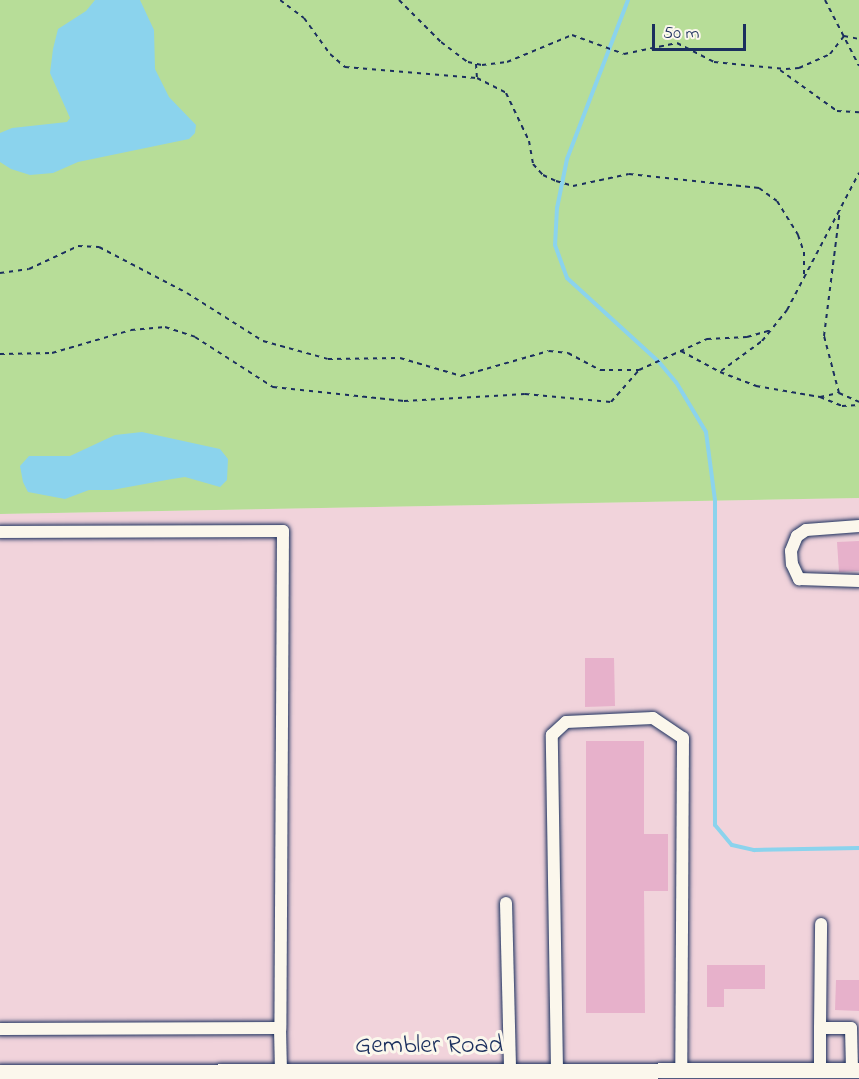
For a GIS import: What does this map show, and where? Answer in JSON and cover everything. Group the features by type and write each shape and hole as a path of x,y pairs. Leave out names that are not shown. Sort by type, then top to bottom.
{"main road":[{"name":"Gembler Road","path":"0,1072 74,1075 281,1071 342,1075 481,1075 510,1071 556,1070 595,1075 681,1070 724,1074 783,1074 820,1070 855,1070"}],"lane":[{"path":"859,526 806,530 797,536 791,551 792,564 799,579 859,580"},
{"path":"0,532 283,531 281,1071"},
{"path":"556,1070 552,735 566,722 652,718 683,738 681,1070"},
{"path":"506,903 510,1071"},
{"path":"820,1070 821,924"},
{"path":"0,1029 280,1028"},
{"path":"820,1028 851,1028 855,1070"}],"path":[{"path":"280,0 304,18 330,54 345,67 477,78 506,93 529,141 532,164 543,175 556,181 573,186 629,174 759,188 777,201 798,235 804,252 804,274"},
{"path":"399,0 425,29 476,64 497,65 572,35 602,44 624,54 677,43 714,62 780,70 799,68 830,54 844,36"},
{"path":"825,0 859,66"},
{"path":"844,36 859,39"},
{"path":"476,64 477,78"},
{"path":"780,70 837,111 859,112"},
{"path":"720,372 772,330 797,294 804,274 859,173"},
{"path":"839,393 824,336 840,210"},
{"path":"0,273 29,269 66,249 88,245 117,254 263,341 307,355 342,360 400,358 461,376 492,370 538,353 558,351 600,370 639,369 707,339 747,338 772,330"},
{"path":"0,354 52,353 131,330 165,327 195,337 273,387 404,401 525,394 611,402 639,369"},
{"path":"681,351 720,372 782,392 820,397 842,406 859,404"},
{"path":"820,397 839,393 859,404"}],"shaded area":[{"path":"859,498 859,1079 0,1079 0,514"}],"green space":[{"path":"0,0 859,0 859,498 0,514"}],"water":[{"path":"95,0 140,0 154,30 155,69 169,97 196,125 195,133 189,139 78,162 53,173 30,175 11,169 0,162 0,133 12,128 67,122 70,118 50,73 53,49 58,29 86,11"},
{"path":"142,432 220,449 228,459 227,480 220,487 185,477 112,490 89,490 65,499 28,492 23,482 20,466 29,456 70,456 115,435"}],"building":[{"path":"859,541 859,571 839,572 837,542"},
{"path":"585,658 614,658 615,706 585,707"},
{"path":"586,741 644,741 644,834 668,834 668,891 644,891 645,1013 586,1013"},
{"path":"707,965 765,965 765,989 724,989 724,1007 707,1007"},
{"path":"836,980 859,980 859,1011 835,1010"}],"waterway":[{"path":"628,0 567,159 557,208 555,245 567,278 659,362 676,382 706,432 715,500 715,825 732,845 754,850 859,848"}]}
